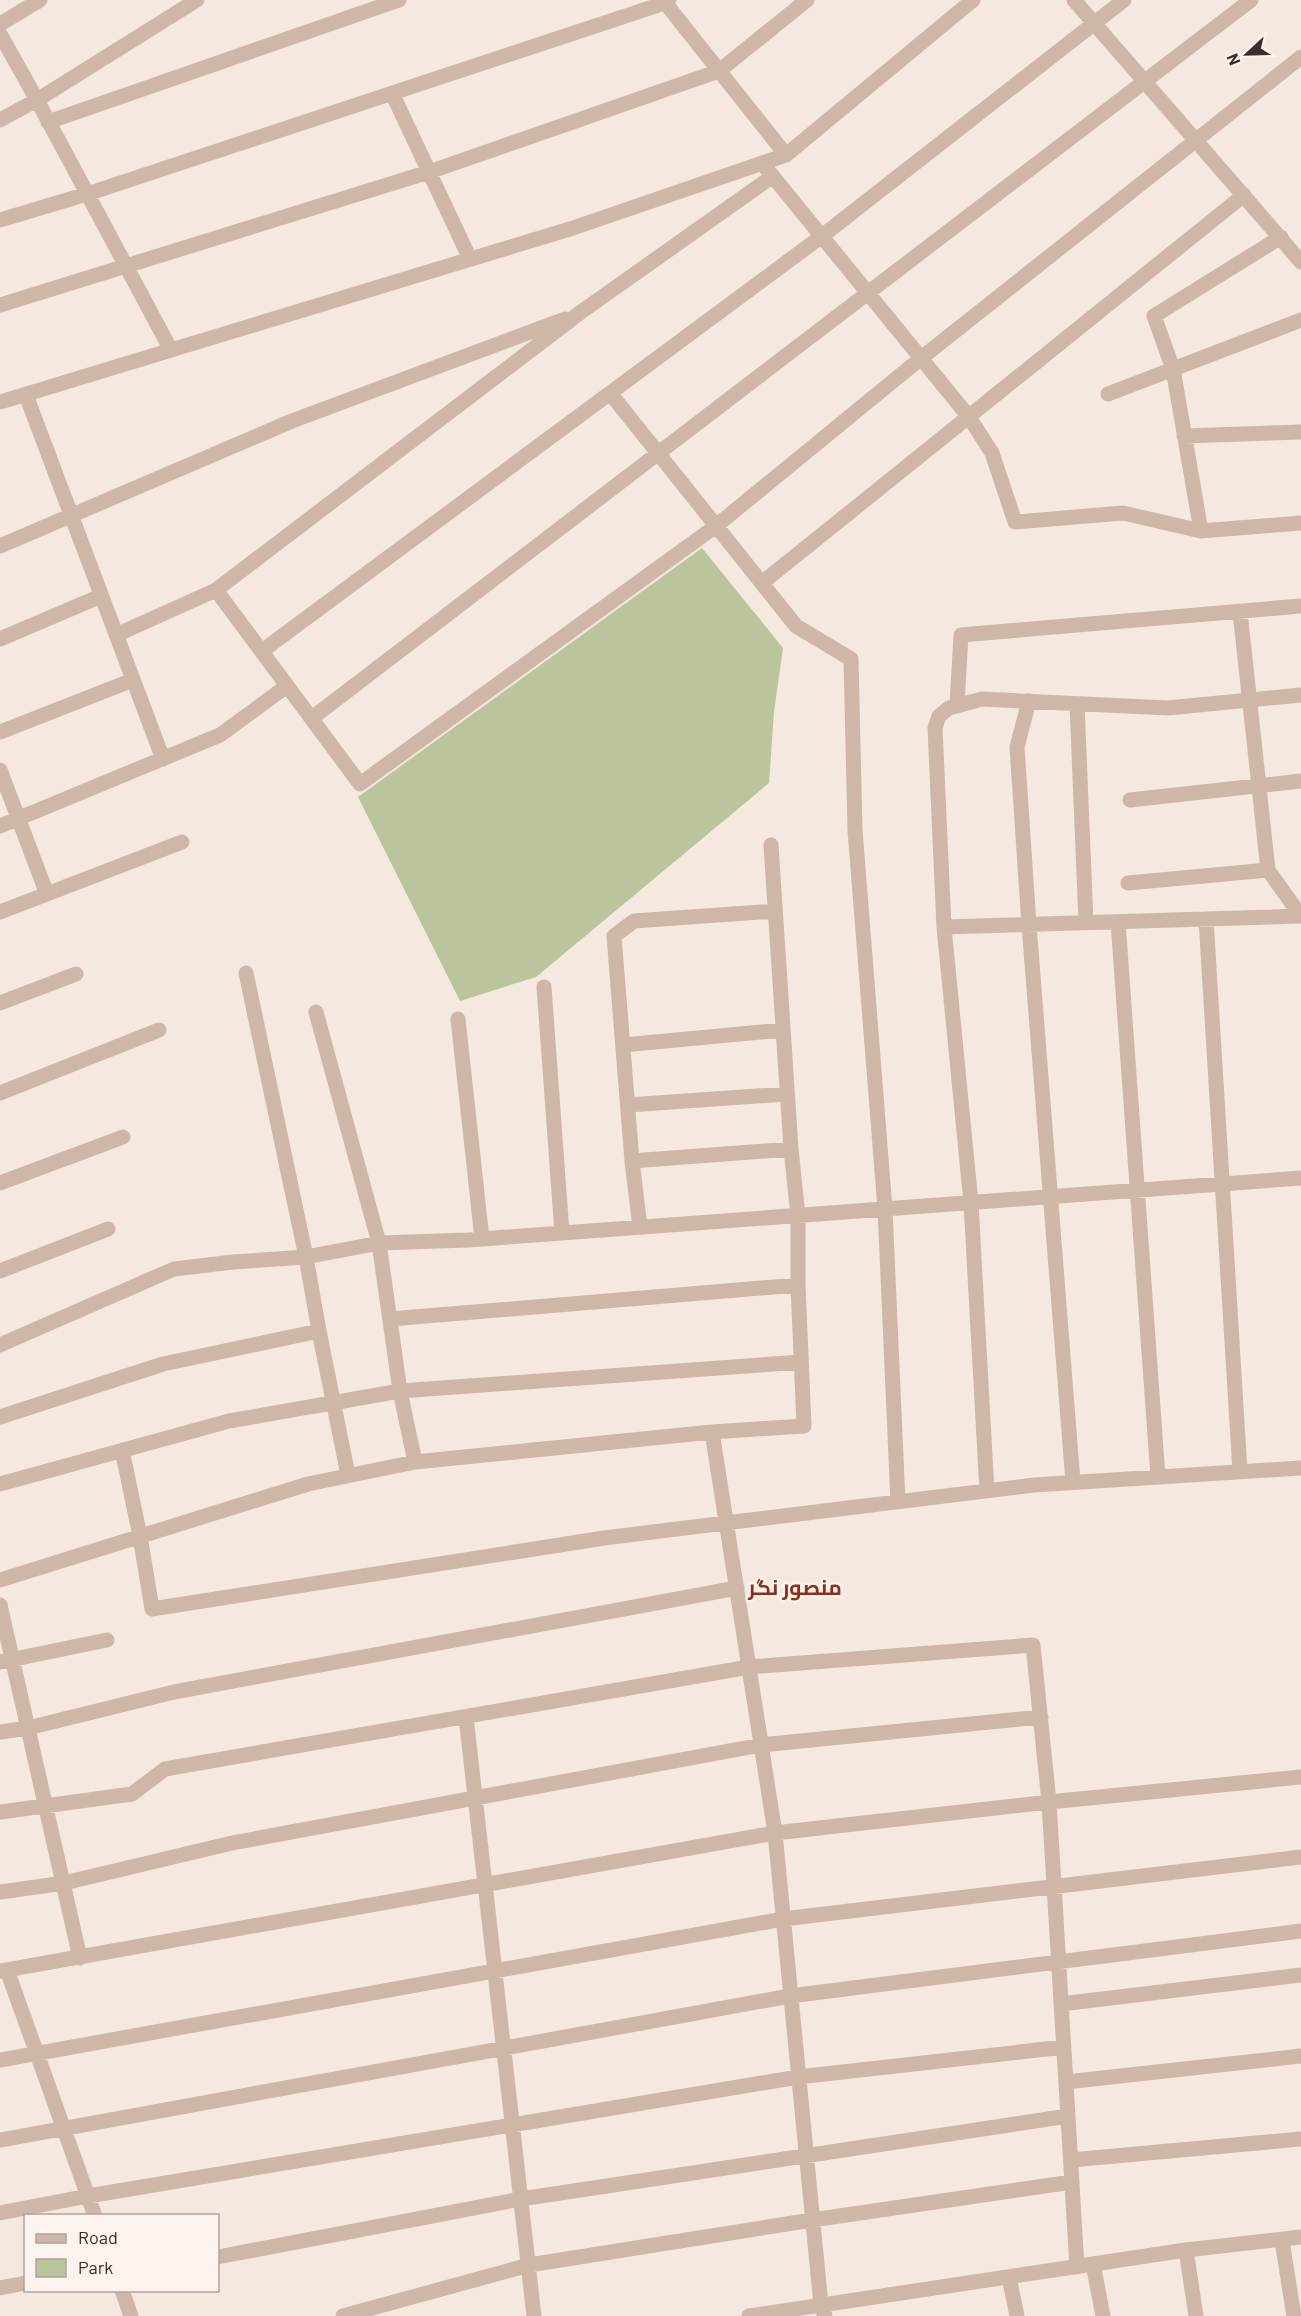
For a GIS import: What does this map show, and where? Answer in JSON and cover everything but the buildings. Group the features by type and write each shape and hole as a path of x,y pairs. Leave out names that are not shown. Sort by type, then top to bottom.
{"street":[{"path":"0,24 40,0"},
{"path":"0,120 37,100 197,0"},
{"path":"0,305 429,172 719,70 807,0"},
{"path":"0,402 573,228 786,155 973,0"},
{"path":"1074,0 1301,262"},
{"path":"262,651 822,237 1124,0"},
{"path":"312,718 1251,0"},
{"path":"0,220 87,194 666,1 786,155"},
{"path":"48,122 389,2"},
{"path":"0,34 171,350"},
{"path":"216,590 360,784 716,526 920,359 1301,57"},
{"path":"392,93 470,259"},
{"path":"763,163 969,417 992,453 1015,522 1123,513 1201,531 1301,523"},
{"path":"116,635 216,590 581,312 773,176"},
{"path":"762,583 1244,195"},
{"path":"1201,531 1173,369 1154,316 1281,237"},
{"path":"0,546 292,421 581,312"},
{"path":"1108,394 1301,320"},
{"path":"610,393 796,626 852,659 855,830 885,1209 898,1502"},
{"path":"26,395 163,759"},
{"path":"1184,436 1301,432"},
{"path":"0,639 101,596"},
{"path":"957,705 961,635 1301,606"},
{"path":"1240,612 1268,870 1301,916"},
{"path":"0,732 133,680"},
{"path":"0,826 220,735 287,686"},
{"path":"987,1491 970,1203 944,927 935,728 939,716 949,708 982,699 1168,708 1301,695"},
{"path":"1029,701 1017,747 1073,1482"},
{"path":"1077,704 1086,923"},
{"path":"0,770 47,894"},
{"path":"1130,800 1301,781"},
{"path":"0,912 182,842"},
{"path":"0,1580 308,1484 415,1462 712,1432 804,1426 798,1285 798,1216 791,1149 771,845"},
{"path":"1128,883 1268,870"},
{"path":"640,1227 614,936 634,921 776,911"},
{"path":"944,927 1301,916"},
{"path":"1206,919 1240,1472"},
{"path":"1118,922 1158,1477"},
{"path":"246,973 306,1257 348,1475"},
{"path":"0,1003 76,974"},
{"path":"544,987 562,1233"},
{"path":"316,1012 379,1243 400,1391 415,1462"},
{"path":"458,1019 482,1239"},
{"path":"0,1093 159,1030"},
{"path":"623,1045 783,1030"},
{"path":"628,1105 787,1094"},
{"path":"0,1183 123,1137"},
{"path":"633,1161 791,1149"},
{"path":"0,1346 174,1269 306,1257 379,1243 482,1239 1301,1178"},
{"path":"0,1271 108,1229"},
{"path":"390,1319 798,1285"},
{"path":"0,1417 163,1364 319,1331"},
{"path":"0,1484 229,1421 400,1391 801,1362"},
{"path":"712,1432 775,1833 812,2220 823,2310"},
{"path":"122,1450 140,1536 152,1610 604,1538 1073,1482 1301,1468"},
{"path":"0,1732 28,1728 174,1692 737,1588"},
{"path":"0,1605 6,1660 28,1728 80,1958"},
{"path":"6,1660 107,1640"},
{"path":"0,1812 132,1794 165,1769 749,1667 1033,1644 1049,1802 1077,2266"},
{"path":"466,1716 534,2316"},
{"path":"0,1892 64,1883 232,1843 761,1745 1041,1717"},
{"path":"94,2214 4,1971 775,1833 1049,1802 1301,1777"},
{"path":"0,2060 783,1919 1301,1857"},
{"path":"0,2140 790,1996 1301,1930"},
{"path":"1061,2004 1301,1975"},
{"path":"0,2213 88,2196 798,2077 1064,2047"},
{"path":"1066,2082 1301,2056"},
{"path":"219,2256 521,2199 1068,2116"},
{"path":"1071,2160 1301,2139"},
{"path":"343,2316 529,2265 1072,2182"},
{"path":"749,2316 823,2310 1077,2266 1186,2250 1282,2241 1301,2237"},
{"path":"1282,2241 1294,2316"},
{"path":"1186,2250 1196,2316"},
{"path":"1093,2264 1103,2316"},
{"path":"1009,2277 1017,2316"},
{"path":"0,2288 24,2283"},
{"path":"123,2292 131,2316"}],"green space":[{"path":"702,548 783,648 774,712 769,783 536,977 460,1001 358,797"}],"district":[{"name":"منصور نگر","path":"795,1586"}]}
